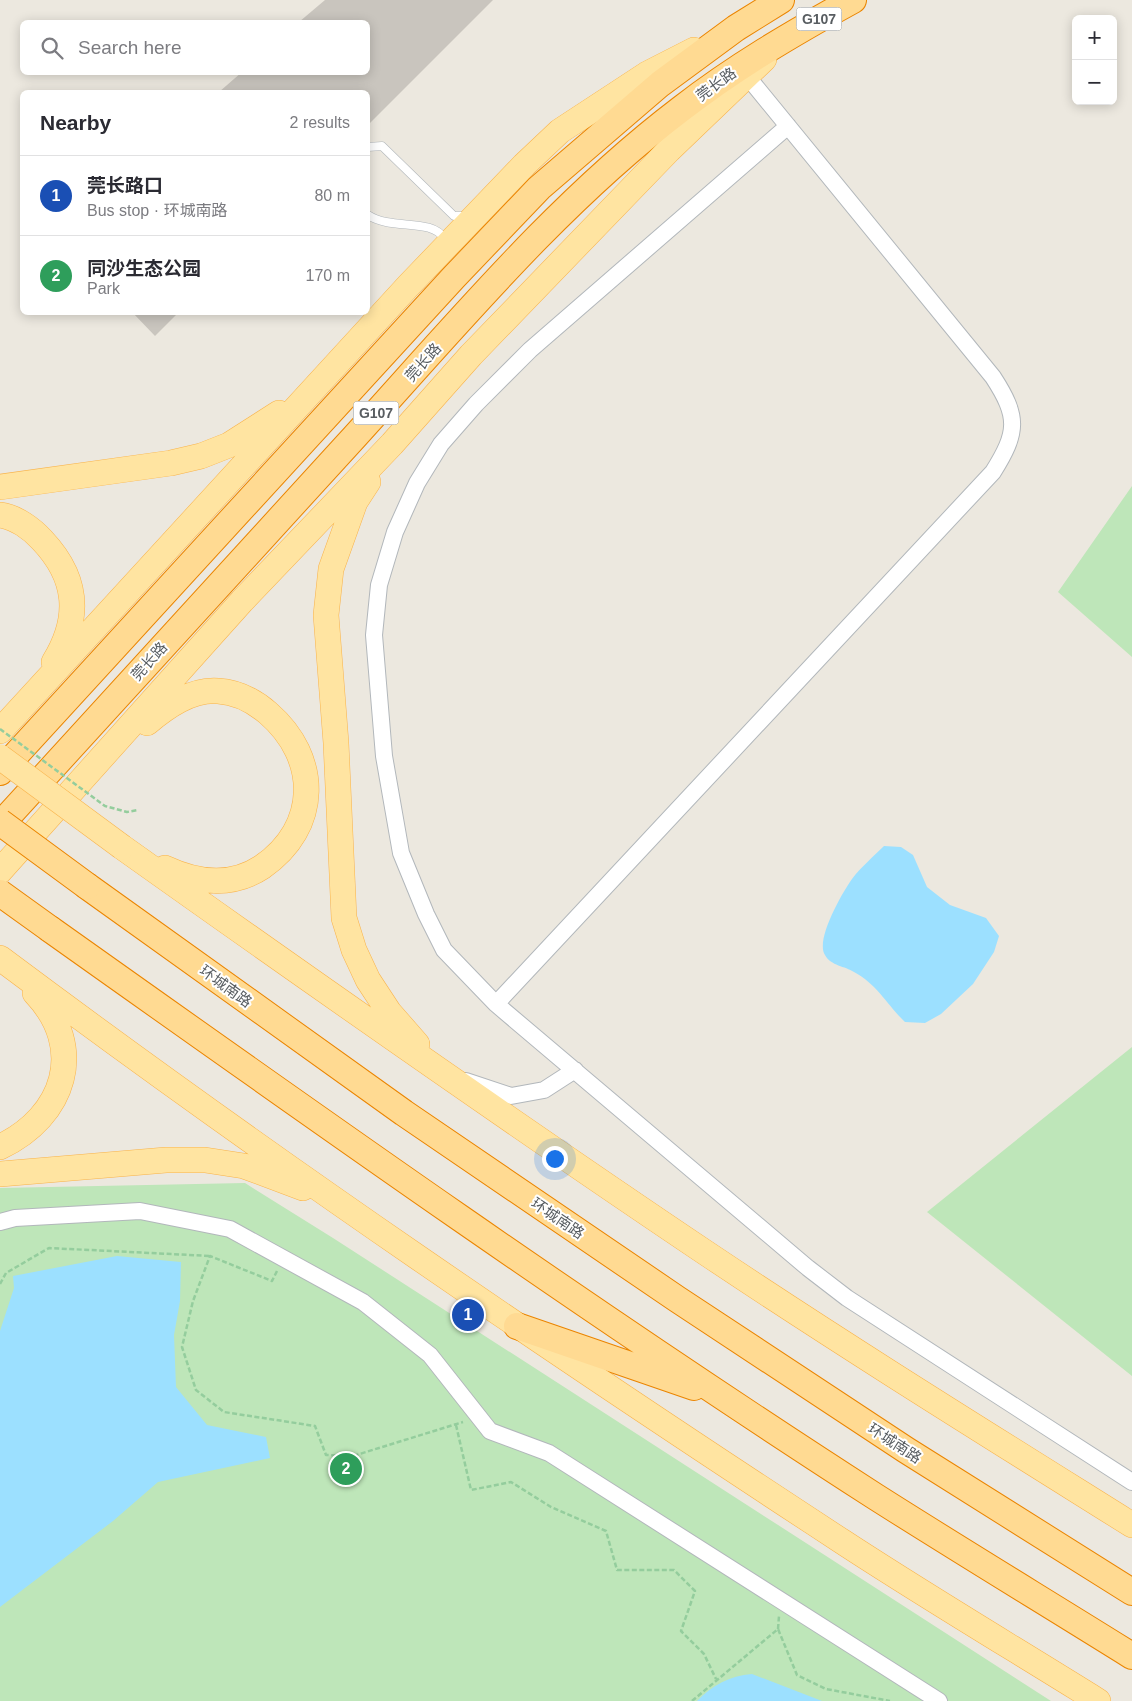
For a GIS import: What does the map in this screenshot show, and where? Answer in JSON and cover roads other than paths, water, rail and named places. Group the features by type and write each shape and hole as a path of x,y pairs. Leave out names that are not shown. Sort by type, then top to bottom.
{"highway":[{"name":"G107","path":"0,772 454,277 539,188 660,84 736,28 781,0"},
{"name":"莞长路","path":"0,823 471,309 562,214 680,109 784,38 853,0"},
{"name":"环城南路","path":"0,823 404,1114 906,1450 1132,1592"},
{"path":"0,892 373,1159 876,1496 1132,1656"},
{"path":"517,1326 729,1399"}],"main road":[{"path":"0,730 320,385 440,252 560,131 647,74 736,28"},
{"path":"0,871 242,601 392,444 471,355 669,150 784,38"},
{"path":"0,487 171,463 201,456 229,445 255,430 320,385"},
{"path":"392,444 355,502 331,569 326,614 336,743 344,918 354,950 368,980 389,1012 441,1073"},
{"path":"0,515 21,523 38,535 52,550 70,582 72,597 72,612 64,642 49,671 23,706"},
{"path":"95,766 165,709 198,693 217,690 239,695 261,707 278,722 293,742 303,760 307,782 306,804 299,825 276,858 257,870 224,882 205,881 169,870 122,847"},
{"path":"0,757 122,847 441,1073 712,1256 936,1402 1132,1525"},
{"path":"0,1147 12,1142 47,1111 57,1095 63,1076 65,1054 62,1034 54,1016 6,963"},
{"path":"6,963 341,1205 517,1326 846,1544 1098,1701"},
{"path":"0,1174 166,1160 205,1160 253,1169 286,1180 341,1205"}],"street":[{"path":"736,28 758,0"},
{"path":"496,1004 993,472 1009,447 1013,419 1005,396 993,377 747,76"},
{"path":"788,126 530,350 476,404 441,444 417,483 395,532 379,584 374,635 384,756 401,853 426,914 444,950 496,1004 800,1262 847,1298 1132,1482"},
{"path":"441,1073 511,1096 544,1090 575,1070"},
{"path":"0,1222 15,1218 140,1210 230,1229 363,1302 430,1356 490,1431 548,1453 939,1701"}],"lane":[{"path":"370,147 382,146 454,216 464,217 478,212"},
{"path":"370,216 378,222 425,226 440,231 445,239 440,252"}],"water":[{"path":"884,846 901,847 913,855 927,887 950,905 986,918 999,936 994,952 973,984 941,1014 925,1023 905,1022 876,989 862,977 828,959 823,948 827,928 842,895 863,866"},
{"path":"117,1256 181,1262 180,1301 174,1335 176,1387 207,1425 266,1437 270,1458 158,1482 113,1521 0,1607 0,1331 14,1288 13,1276"},
{"path":"752,1674 822,1701 697,1701 722,1682"}],"place":[{"name":"莞长路口","path":"468,1315"},
{"name":"同沙生态公园","path":"346,1469"}]}
